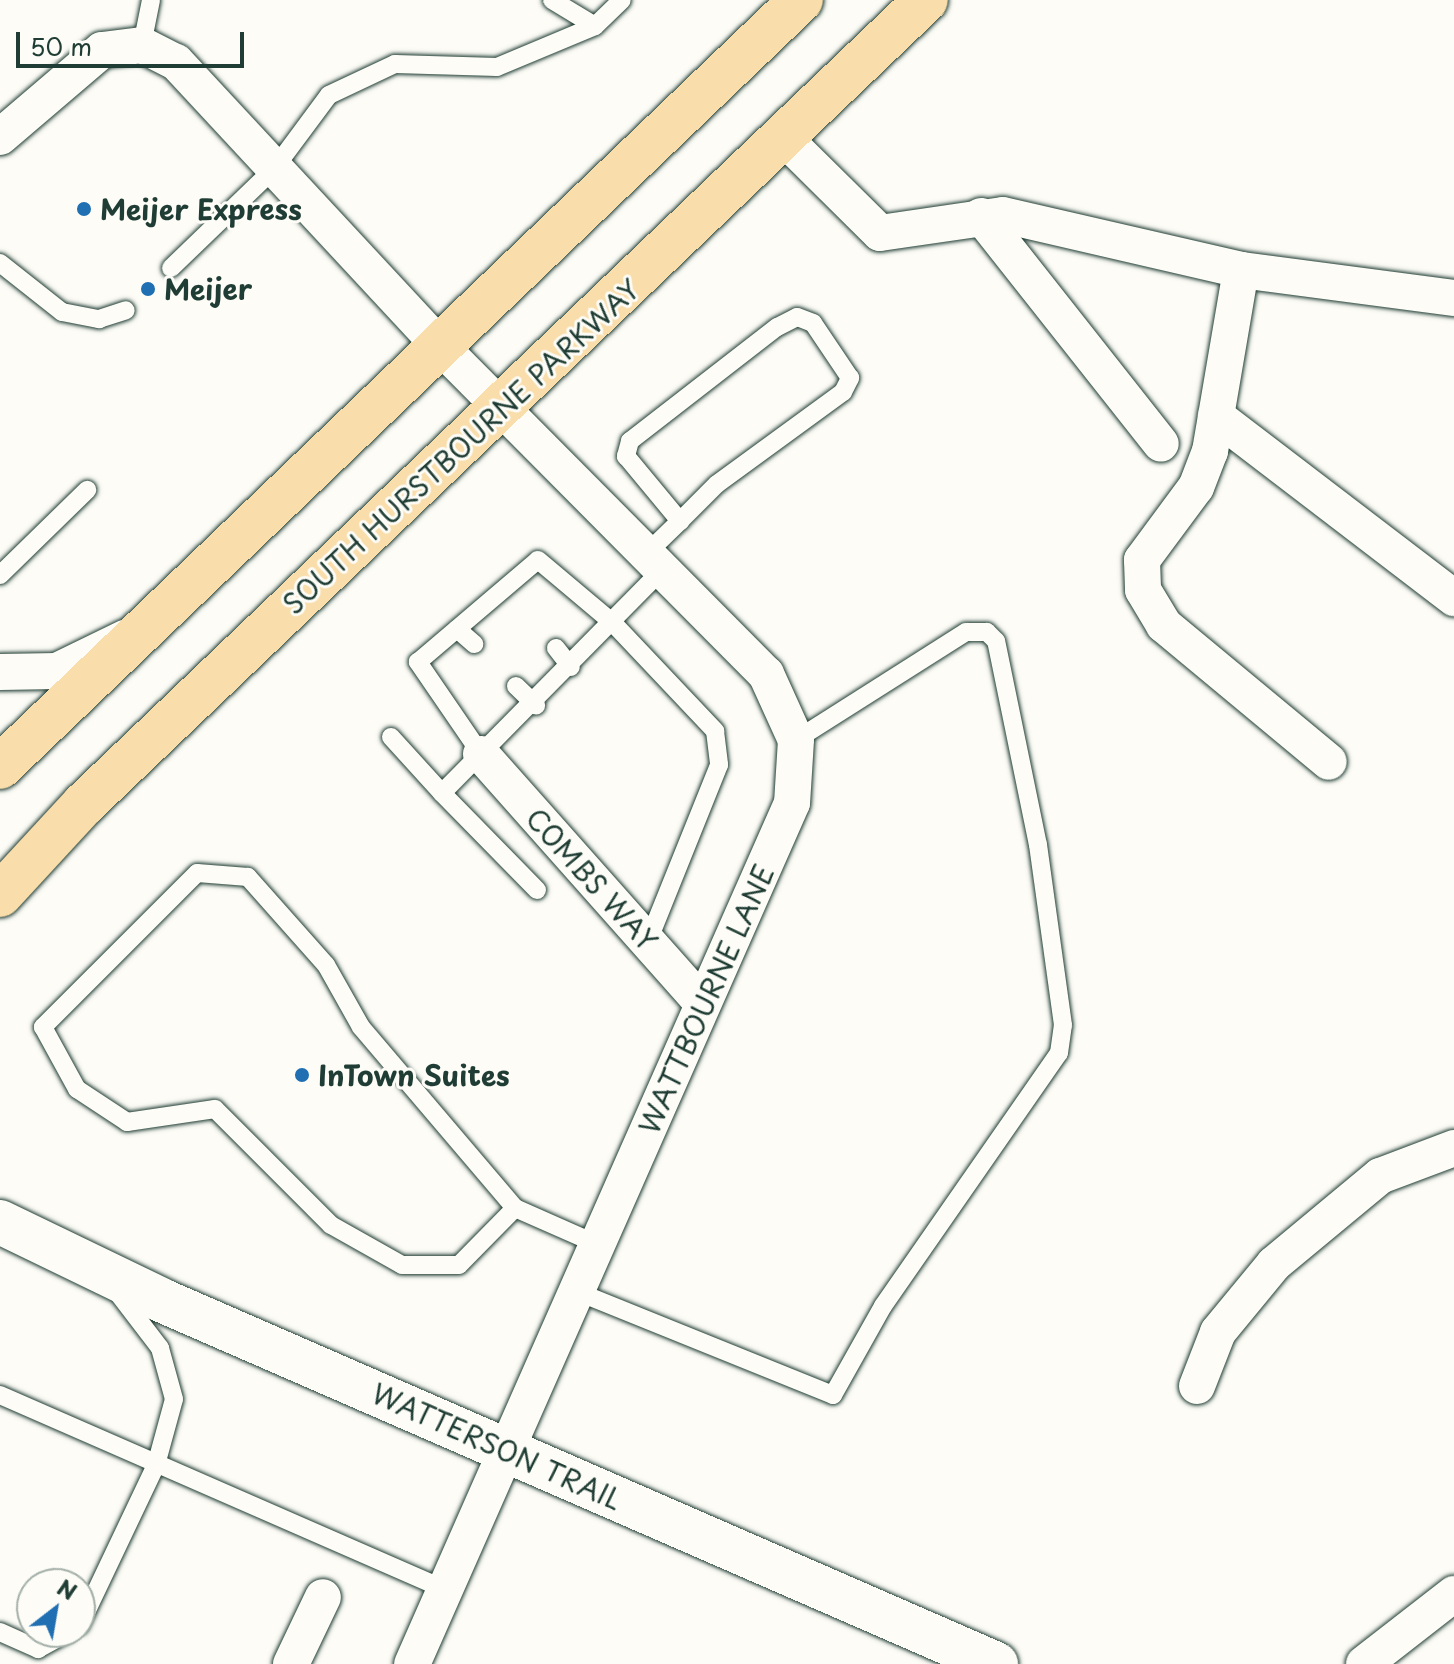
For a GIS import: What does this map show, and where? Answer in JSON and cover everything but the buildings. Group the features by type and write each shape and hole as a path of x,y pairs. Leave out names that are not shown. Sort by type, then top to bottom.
{"main road":[{"path":"0,767 134,634 801,0"},
{"name":"SOUTH HURSTBOURNE PARKWAY","path":"0,895 84,804 500,407 786,140 926,0"},
{"name":"WATTERSON TRAIL","path":"0,1222 509,1452 996,1664"}],"street":[{"path":"0,137 102,50 142,45"},
{"name":"WATTBOURNE LANE","path":"142,45 176,62 439,345 766,674 796,740 792,803 509,1452 412,1664"},
{"path":"786,140 880,233 1003,215 1241,270 1454,298"},
{"path":"981,216 1161,444"},
{"path":"1241,270 1216,416 1196,487 1142,560 1143,590 1164,625 1329,762"},
{"path":"1216,416 1454,598"},
{"path":"0,672 57,671 134,634"},
{"name":"COMBS WAY","path":"481,754 703,1004"},
{"path":"1197,1386 1218,1332 1274,1264 1380,1176 1454,1148"},
{"path":"1364,1664 1454,1594"},
{"path":"291,1664 323,1597"}],"lane":[{"path":"142,45 151,0"},
{"path":"552,0 595,26"},
{"path":"171,268 274,169 329,95 395,64 497,67 595,26 622,0"},
{"path":"0,263 62,312 99,319 126,310"},
{"path":"442,793 536,705 613,623 680,521 849,383 813,323 797,317 777,327 630,441 626,456 680,521"},
{"path":"0,575 87,490"},
{"path":"481,754 418,662 538,560 613,623 706,715 719,751 648,942"},
{"path":"505,588 518,603"},
{"path":"457,629 474,644"},
{"path":"578,1292 833,1395 883,1306 1059,1053 1063,1025 1038,845 996,641 987,632 966,632 796,740"},
{"path":"556,648 571,667"},
{"path":"516,686 536,705"},
{"path":"391,737 537,890"},
{"path":"515,1208 459,1265 402,1265 331,1225 215,1109 127,1122 77,1089 43,1027 197,873 248,877 326,965 361,1027 515,1208 599,1245"},
{"path":"96,1591 156,1465 174,1399 171,1371 99,1268"},
{"path":"0,1395 446,1590"}],"place":[{"name":"Meijer Express","path":"84,209"},
{"name":"Meijer","path":"148,289"},
{"name":"InTown Suites","path":"302,1075"}]}
